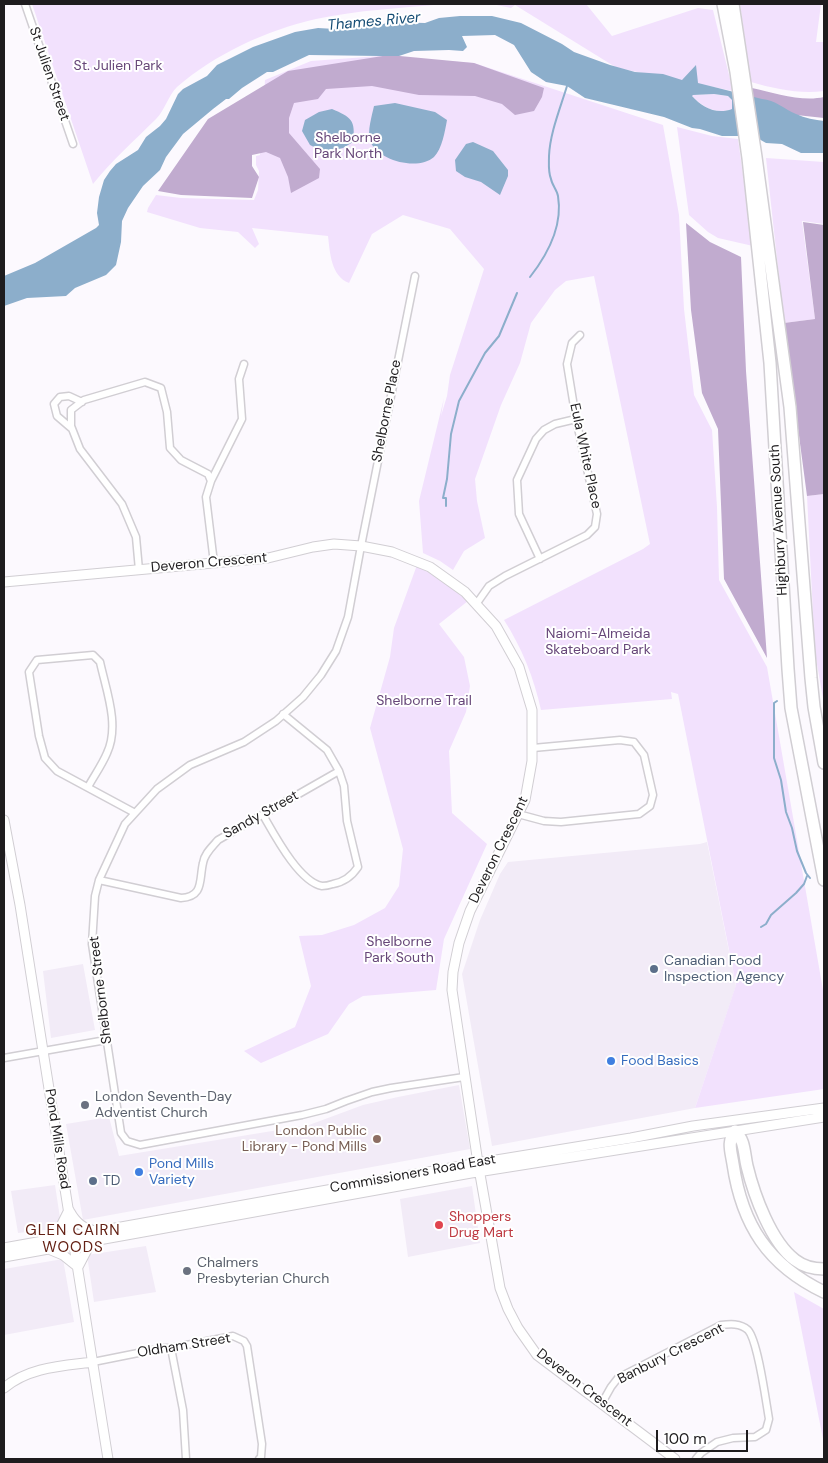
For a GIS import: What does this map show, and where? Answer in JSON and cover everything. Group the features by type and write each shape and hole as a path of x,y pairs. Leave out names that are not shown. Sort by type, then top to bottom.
{"highway":[{"path":"723,4 740,73"},
{"path":"733,4 740,73 752,158"},
{"name":"Highbury Avenue South","path":"752,158 790,407 811,678 824,763"},
{"name":"Highbury Avenue South","path":"752,158 770,363 791,708 824,880"},
{"path":"734,1126 742,1138 752,1185 773,1233 787,1253 796,1261 809,1267 824,1269"},
{"path":"734,1126 729,1140 734,1171 750,1223 761,1242 778,1262 794,1276 824,1292"}],"main road":[{"name":"Deveron Crescent","path":"4,582 268,558 334,544 361,546 392,552 430,567 466,592 496,626 519,667 532,710 532,761 525,800 470,911 459,943 453,972 452,990 464,1077 500,1288 518,1328 537,1355 675,1459"},
{"name":"Pond Mills Road","path":"4,820 44,1051 108,1459"},
{"name":"Commissioners Road East","path":"4,1248 51,1239 96,1241 480,1173 824,1108"},
{"name":"Commissioners Road East","path":"4,1257 46,1250 103,1230 478,1162 734,1126 824,1117"},
{"path":"51,1239 61,1226 68,1210 79,1224 86,1228 103,1230"},
{"path":"46,1250 55,1251 63,1255 78,1267 89,1246 96,1241"},
{"path":"4,1388 12,1381 26,1374 93,1362"}],"street":[{"name":"St Julien Street","path":"25,4 73,144"},
{"name":"Shelborne Place","path":"361,546 415,276"},
{"name":"Eula White Place","path":"477,603 489,586 587,535 595,527 597,514 576,419 567,364 572,343 580,335"},
{"path":"214,563 206,497 211,481 242,419 239,379 244,364"},
{"path":"139,570 136,537 122,504 80,449 72,428 71,410 84,400 145,382 161,388 167,412 170,448 181,460 208,474 211,481"},
{"path":"72,428 57,416 54,404 60,397 69,396 82,402"},
{"path":"540,559 519,514 517,480 536,439 544,430 555,424 576,419"},
{"name":"Shelborne Street","path":"361,546 348,617 336,651 321,675 303,697 276,721 244,742 190,765 157,789 125,824 99,880 95,896 92,944 121,1133 127,1141 140,1144 302,1115 326,1109 372,1092 464,1077"},
{"path":"88,787 107,753 112,739 113,724 100,662 93,655 37,660 29,672 39,736 45,758 57,771 136,813"},
{"path":"263,815 286,854 308,880 322,886 338,883 352,876 358,867 347,821 344,786 339,771 327,750 283,714"},
{"path":"518,814 544,821 561,822 638,814 650,806 653,795 644,755 634,742 620,740 533,748"},
{"name":"Sandy Street","path":"99,880 181,898 190,898 196,892 201,882 203,862 208,851 218,840 339,771"},
{"path":"4,1058 106,1040"},
{"name":"Banbury Crescent","path":"602,1403 618,1378 721,1325 738,1325 748,1330 755,1343 769,1419 766,1430 755,1437 733,1438 717,1442 701,1453 696,1459"},
{"name":"Oldham Street","path":"93,1362 233,1336 244,1341 247,1346 262,1444 261,1457 259,1459"},
{"path":"171,1348 183,1410 186,1459"}],"shaded area":[{"path":"389,55 474,63 544,88 542,97 534,111 515,115 502,104 475,96 419,95 372,86 326,89 318,99 294,103 289,118 289,133 320,169 319,178 291,193 288,177 280,158 266,152 252,155 252,166 259,177 252,198 181,195 158,191 208,119 288,71"},
{"path":"752,88 797,98 824,97 824,118 787,114 754,104"},
{"path":"803,222 824,225 824,494 807,496 784,323 815,319"},
{"path":"686,223 710,242 741,257 746,371 767,658 724,579 718,429 702,393 691,310"},
{"path":"707,842 736,986 695,1108 492,1146 462,974 480,920 500,874 508,862"},
{"path":"83,964 95,1030 51,1038 43,971"},
{"path":"459,1085 470,1149 83,1220 66,1124 109,1117 119,1156 309,1125 363,1105"},
{"path":"55,1185 60,1218 53,1229 18,1233 11,1191"},
{"path":"472,1186 480,1243 408,1257 400,1199"},
{"path":"146,1246 156,1292 94,1302 87,1255"},
{"path":"63,1259 74,1322 4,1335 4,1269"}],"green space":[{"name":"St. Julien Park","path":"32,4 444,4 364,11 316,19 279,30 242,45 208,64 177,87 159,115 93,184"},
{"path":"492,4 586,4 612,36 698,8 713,10 733,91 617,68 515,5 511,8"},
{"path":"740,4 821,4 816,42 824,42 824,91 788,90 751,82"},
{"path":"380,56 474,63 663,125 679,215 684,309 694,395 712,430 719,580 767,667 824,996 824,1089 695,1108 736,985 678,694 671,692 672,699 541,710 527,664 504,620 650,544 594,276 566,281 555,290 531,323 520,363 501,405 475,479 477,501 485,538 464,551 453,570 423,553 419,501 444,398 441,416 447,396 450,375 484,269 450,229 403,215 372,234 349,283 343,280 335,270 332,263 328,236 252,228 259,244 255,248 238,232 200,228 147,212 156,195 181,198 254,200 258,190 259,171 256,165 256,156 260,155 265,80 311,61"},
{"path":"714,94 728,96 732,100 732,109 720,111 710,109 691,95"},
{"path":"677,127 712,136 738,139 753,246 718,238 708,232 689,215"},
{"path":"766,158 824,162 824,224 802,221 815,319 784,323"},
{"path":"824,494 824,704 815,653 807,496"},
{"name":"Shelborne Trail","path":"417,565 440,579 468,601 439,624 464,657 470,686 466,712 449,751 452,813 487,844 444,939 436,990 363,996 349,1004 328,1034 261,1063 244,1051 295,1027 311,986 299,936 322,935 354,925 385,908 399,886 403,849 370,728 390,657 394,628"},
{"path":"794,1292 824,1309 824,1444"}],"water":[{"path":"492,16 521,23 574,52 635,72 663,74 682,80 696,65 698,83 767,100 799,115 824,121 824,153 801,153 782,144 766,143 759,139 741,136 722,136 692,128 664,117 585,98 567,86 546,82 531,72 514,45 495,35 462,36 467,47 463,51 414,51 399,56 309,55 273,72 267,72 229,99 226,99 183,134 166,157 160,170 143,186 128,208 122,221 121,242 116,265 106,275 75,288 66,296 27,298 4,306 4,276 35,263 96,228 99,225 97,213 99,197 104,180 110,171 116,164 138,150 146,137 160,126 166,119 178,94 183,89 207,76 217,65 253,47 295,32 318,28 335,29 380,25 390,22 425,23 439,18","holes":["714,94 728,96 732,100 732,109 726,111 705,107 692,96"]},
{"path":"395,103 435,112 447,120 441,145 434,157 418,163 399,162 381,154 374,148 370,141 369,133 374,106"},
{"path":"332,109 344,114 351,120 354,129 353,142 343,148 324,152 310,145 302,131 305,120 319,112"},
{"path":"473,142 493,151 508,170 508,176 500,195 481,182 465,177 456,171 455,160 466,144"}],"waterway":[{"path":"530,277 543,259 556,229 559,207 558,196 549,174 549,156 553,130 567,86"},
{"path":"446,506 446,498 443,498 447,479 451,434 459,401 485,353 499,336 517,293"},
{"path":"777,701 774,703 774,758 781,780 786,812 797,851 810,878"},
{"path":"761,927 766,924 771,915 796,893 804,884 807,876"}],"place":[{"name":"Canadian Food Inspection Agency","path":"654,969"},
{"name":"Food Basics","path":"611,1061"},
{"name":"London Seventh-Day Adventist Church","path":"85,1105"},
{"name":"London Public Library - Pond Mills","path":"377,1139"},
{"name":"Pond Mills Variety","path":"139,1172"},
{"name":"TD","path":"93,1181"},
{"name":"Shoppers Drug Mart","path":"439,1225"},
{"name":"Chalmers Presbyterian Church","path":"187,1271"}],"district":[{"name":"GLEN CAIRN WOODS","path":"73,1240"}],"water label":[{"name":"Thames River","path":"374,22"}],"park label":[{"name":"Shelborne Park North","path":"348,146"},
{"name":"Naiomi-Almeida Skateboard Park","path":"598,642"},
{"name":"Shelborne Park South","path":"399,950"}]}
